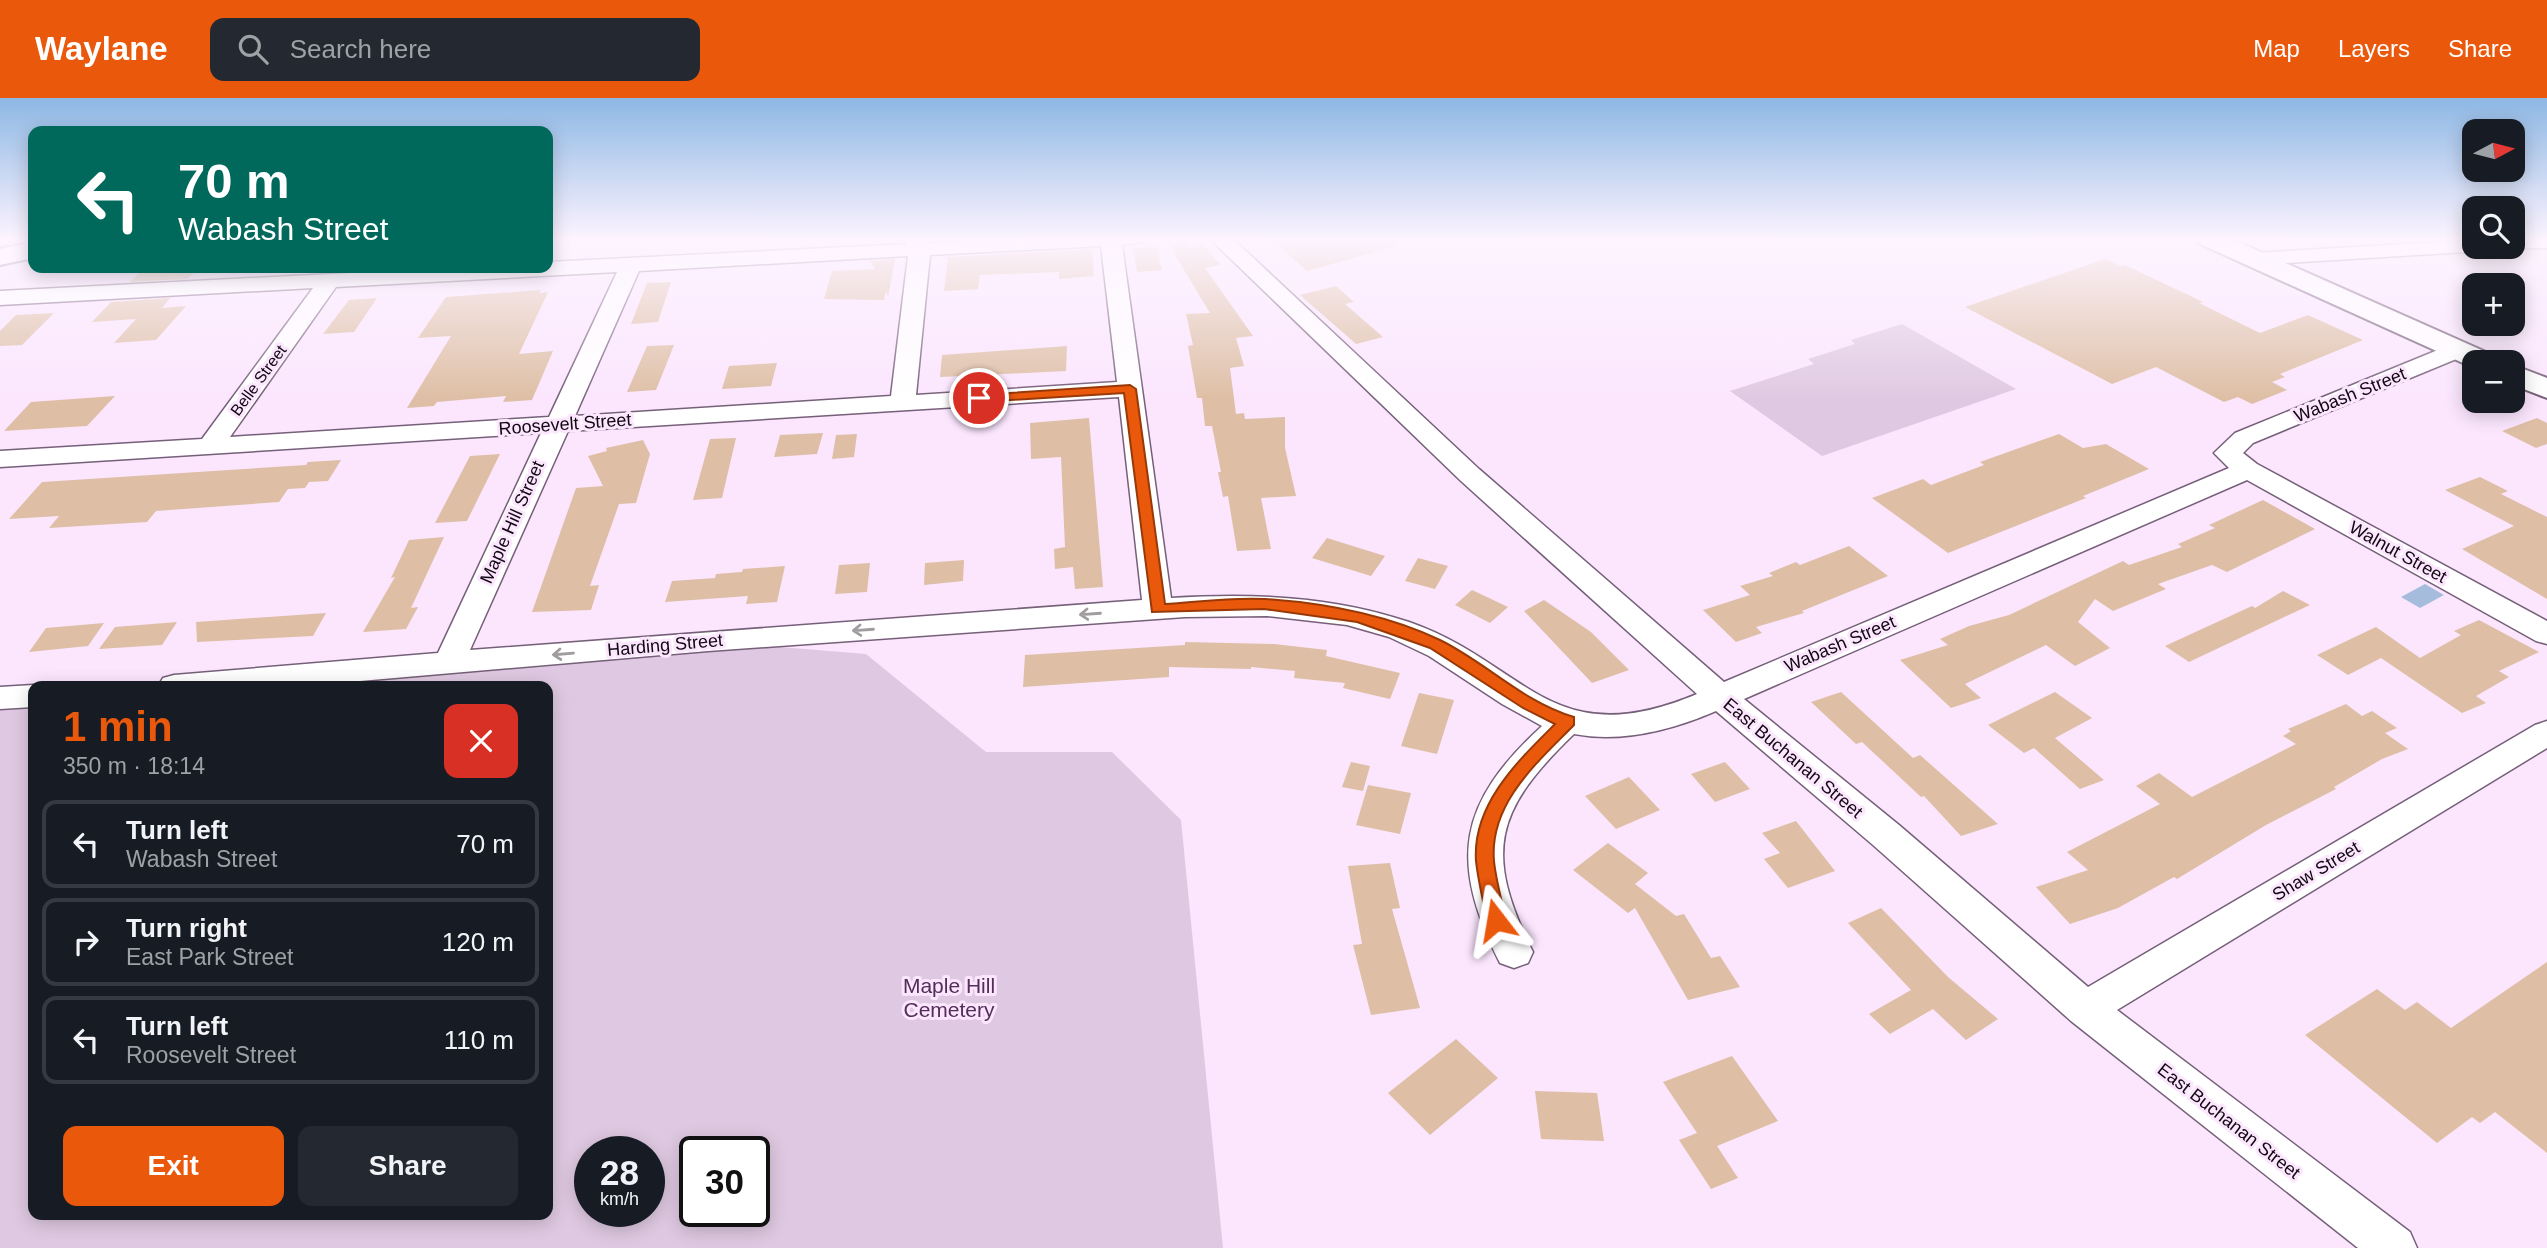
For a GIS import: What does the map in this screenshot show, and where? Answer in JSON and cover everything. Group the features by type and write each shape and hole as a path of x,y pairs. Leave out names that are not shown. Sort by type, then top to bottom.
{"main road":[{"path":"2327,292 2462,352"}],"street":[{"path":"0,298 116,292"},
{"name":"Belle Street","path":"209,446 321,292"},
{"name":"Maple Hill Street","path":"448,665 618,292"},
{"path":"904,403 912,292"},
{"path":"1125,292 1130,389 1158,609"},
{"name":"East Buchanan Street","path":"1276,292 1479,484 1718,696 1886,835 2085,1009 2393,1248"},
{"name":"Wabash Street","path":"1158,609 1264,604 1359,617 1435,644 1553,717 1616,725 1650,721 1677,715 2248,470 2227,453 2245,438 2458,350"},
{"name":"Roosevelt Street","path":"9,458 1130,389"},
{"path":"0,478 9,458"},
{"name":"Walnut Street","path":"2248,470 2547,634"},
{"name":"Harding Street","path":"239,681 708,641 1158,609"},
{"path":"0,698 28,695"},
{"path":"1514,952 1496,920 1489,892 1485,859 1488,830 1511,779 1568,721"},
{"name":"Shaw Street","path":"2085,1009 2547,733"}],"green space":[{"path":"1902,324 2016,389 1822,456 1730,391 1814,364 1808,359 1855,344 1851,340"},
{"name":"Maple Hill Cemetery","path":"708,641 866,654 986,752 1112,752 1181,820 1223,1248 0,1248 0,695 28,692 28,1220 553,1220 553,681 180,681"}],"water":[{"path":"2425,584 2444,595 2420,608 2401,597"}],"building":[{"path":"548,292 519,354 553,351 532,400 503,402 506,396 437,402 434,406 407,408 451,336 418,338 446,297"},
{"path":"644,292 668,292 658,322 631,324"},
{"path":"826,292 886,292 884,300 824,299"},
{"path":"1197,292 1222,292 1253,336 1236,338 1244,366 1230,368 1236,414 1244,413 1245,419 1285,417 1285,448 1296,496 1261,498 1271,549 1237,551 1228,496 1223,497 1218,472 1221,472 1212,426 1205,426 1202,398 1197,398 1188,346 1193,345 1186,314 1210,313"},
{"path":"1313,292 1342,292 1354,302 1345,304 1383,337 1356,344 1300,295"},
{"path":"2010,292 2181,292 2260,333 2308,315 2363,340 2280,374 2285,377 2272,382 2287,390 2252,404 2238,397 2224,402 2156,367 2112,384 1965,307"},
{"path":"170,298 162,308 186,306 156,340 114,343 136,319 92,322 111,302"},
{"path":"377,298 354,332 323,334 349,300"},
{"path":"54,313 22,345 0,346 0,331 16,315"},
{"path":"674,345 656,390 627,392 647,346"},
{"path":"1067,346 1066,371 940,377 942,355"},
{"path":"777,363 771,386 722,389 729,366"},
{"path":"115,396 87,426 4,431 31,402"},
{"path":"1089,418 1103,587 1075,589 1073,567 1055,569 1054,549 1065,547 1061,457 1031,459 1030,423"},
{"path":"2537,418 2547,423 2547,444 2536,448 2502,431"},
{"path":"823,433 817,454 774,457 780,435"},
{"path":"857,434 854,457 832,459 836,435"},
{"path":"2059,434 2083,448 2106,444 2149,469 2083,496 2086,498 1948,553 1872,498 1923,479 1931,485 1984,465 1980,462"},
{"path":"736,438 722,498 693,500 710,439"},
{"path":"643,440 650,454 636,503 619,504 590,586 599,585 591,610 532,612 576,488 603,486 588,456 607,451 606,448"},
{"path":"500,454 467,521 435,523 470,456"},
{"path":"341,460 328,481 309,482 305,488 288,489 279,502 156,511 147,522 49,528 59,516 9,519 42,482 306,465 308,462"},
{"path":"2480,477 2508,491 2501,494 2547,517 2547,599 2462,549 2514,526 2445,490"},
{"path":"2263,500 2315,529 2227,572 2212,565 2158,584 2166,589 2113,611 2095,599 2078,622 2110,648 2075,666 2046,645 1965,684 1981,698 1951,708 1900,660 1948,645 1940,639 1969,626 2009,615 2123,561 2129,565 2182,547 2178,544 2215,528 2209,525"},
{"path":"444,537 411,608 418,607 406,629 363,632 395,577 391,578 409,540"},
{"path":"1327,538 1385,556 1371,576 1312,558"},
{"path":"1849,546 1888,576 1802,611 1804,613 1756,627 1762,633 1736,642 1703,610 1750,595 1740,586 1773,576 1769,573 1796,562 1800,565"},
{"path":"1418,558 1448,566 1435,589 1405,581"},
{"path":"964,560 963,581 924,585 925,563"},
{"path":"870,563 867,592 835,594 839,565"},
{"path":"785,566 777,602 746,604 748,596 665,602 672,581 715,578 716,574 742,572 743,569"},
{"path":"1472,590 1508,607 1490,623 1455,605"},
{"path":"2283,591 2310,605 2189,662 2165,646 2252,606 2255,608"},
{"path":"1544,600 1591,632 1629,670 1592,683 1524,611"},
{"path":"326,613 313,636 197,642 196,622"},
{"path":"2479,620 2539,652 2499,671 2509,677 2476,696 2486,703 2462,713 2381,658 2348,675 2317,655 2376,627 2420,658 2461,635 2454,631"},
{"path":"177,622 162,645 99,649 115,627"},
{"path":"104,623 88,646 29,652 46,628"},
{"path":"1185,642 1274,644 1327,650 1326,656 1400,673 1390,699 1343,688 1345,683 1294,678 1295,671 1251,667 1169,667 1169,677 1023,687 1025,655 1185,645"},
{"path":"1841,692 1913,758 1920,755 1998,824 1961,836 1924,796 1921,797 1862,742 1856,744 1811,702"},
{"path":"2055,692 2092,718 2055,738 2104,780 2080,789 2034,748 2024,753 1988,725"},
{"path":"1419,693 1454,700 1437,754 1401,746"},
{"path":"2346,704 2362,716 2372,711 2397,728 2385,733 2408,749 2382,759 2334,787 2336,789 2266,825 2177,879 2174,877 2118,908 2070,924 2036,887 2088,870 2067,852 2160,804 2136,786 2159,773 2192,797 2296,744 2283,736 2291,731 2288,729"},
{"path":"1351,762 1370,766 1363,791 1342,787"},
{"path":"1725,762 1750,789 1715,802 1691,774"},
{"path":"1629,777 1660,810 1616,829 1585,796"},
{"path":"1368,785 1411,793 1400,834 1356,825"},
{"path":"1796,821 1835,871 1788,888 1764,859 1780,853 1762,833"},
{"path":"1608,843 1648,873 1635,884 1676,916 1684,914 1711,958 1720,956 1740,987 1688,1000 1635,908 1628,913 1573,870"},
{"path":"1390,863 1400,908 1392,909 1420,1008 1371,1015 1353,945 1362,944 1348,866"},
{"path":"1881,908 1948,977 1998,1019 1966,1040 1933,1009 1890,1034 1869,1014 1911,990 1848,923"},
{"path":"2547,962 2547,1153 2495,1112 2480,1123 2472,1117 2437,1143 2305,1035 2377,989 2405,1010 2417,1002 2451,1028"},
{"path":"1456,1039 1498,1078 1430,1135 1388,1093"},
{"path":"1732,1056 1778,1121 1717,1146 1738,1178 1711,1189 1679,1140 1697,1133 1663,1082"},
{"path":"1535,1091 1597,1093 1604,1141 1541,1139"}],"route":[{"path":"979,398 1130,389 1158,609 1264,604 1359,617 1435,644 1528,704 1553,717 1568,721 1511,779 1498,802 1488,830 1485,859 1496,920"}]}
